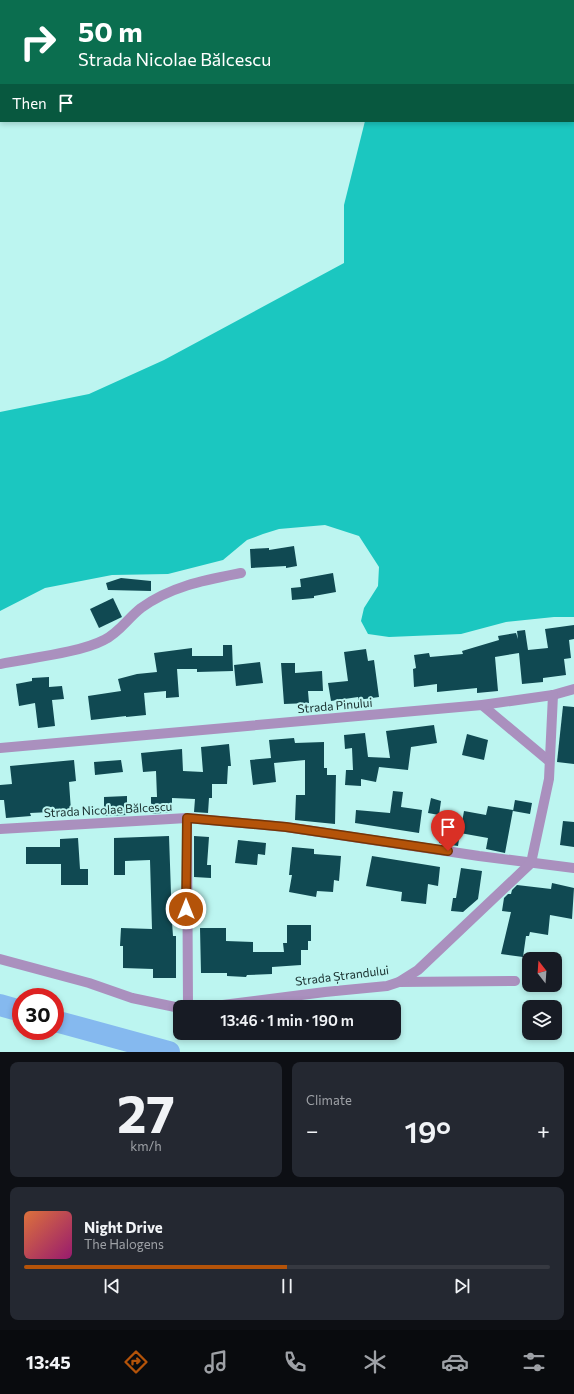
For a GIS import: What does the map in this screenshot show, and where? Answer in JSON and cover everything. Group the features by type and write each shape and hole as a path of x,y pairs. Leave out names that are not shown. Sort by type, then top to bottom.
{"street":[{"path":"0,664 94,645 113,635 141,609 164,594 188,584 241,573"},
{"name":"Strada Pinului","path":"0,748 482,705 553,695 574,689"},
{"path":"530,863 549,778 553,695"},
{"path":"482,705 549,761"},
{"path":"187,818 188,1000"},
{"name":"Strada Nicolae Bălcescu","path":"0,828 187,818 286,827 530,863 574,868"},
{"name":"Strada Ștrandului","path":"260,1000 387,986 399,982 418,970 530,863"},
{"path":"0,959 89,983 132,998 173,1007"},
{"path":"399,982 515,981"}],"shaded area":[{"path":"365,122 574,122 574,617 554,617 506,622 461,634 389,637 368,634 361,621 364,608 378,586 379,567 359,536 325,525 279,529 247,540 223,560 168,574 112,575 45,588 0,611 0,412 89,394 164,360 344,263 344,205"}],"building":[{"path":"294,546 297,566 286,568 286,566 251,568 250,549 269,548 269,550"},
{"path":"333,573 336,592 314,596 314,598 292,600 291,588 301,587 300,579"},
{"path":"121,578 151,581 151,591 108,590 106,583"},
{"path":"113,598 122,617 99,628 90,609"},
{"path":"574,625 574,639 569,640 571,658 564,659 566,675 543,678 543,682 522,684 519,653 495,657 498,691 477,693 477,688 437,692 437,684 414,687 413,669 416,668 414,655 429,653 430,657 463,654 462,651 499,640 498,636 516,633 518,639 517,631 525,630 528,650 548,648 545,629"},
{"path":"223,645 232,645 233,671 197,672 197,669 177,669 179,697 166,698 166,691 144,693 146,715 91,720 88,696 121,691 118,679 137,674 157,672 154,653 192,648 192,656 223,656"},
{"path":"366,649 368,661 374,660 379,697 358,700 358,697 331,701 328,683 348,681 344,652"},
{"path":"260,662 263,683 236,686 234,665"},
{"path":"281,663 295,663 295,673 322,671 323,691 308,691 309,703 284,704"},
{"path":"49,677 49,687 62,686 64,699 52,700 55,726 38,728 35,703 19,706 16,684 32,681 32,678"},
{"path":"563,706 574,707 574,764 557,762"},
{"path":"434,725 437,743 411,747 408,770 379,767 376,782 361,779 361,786 345,785 346,770 353,770 352,748 345,749 344,735 365,733 368,757 390,758 386,731"},
{"path":"467,734 488,740 484,760 462,755"},
{"path":"294,738 295,743 324,742 324,768 327,768 327,775 336,775 335,824 295,820 296,795 305,795 305,760 274,763 276,782 253,785 250,760 271,758 269,740"},
{"path":"229,744 231,766 228,766 227,784 212,784 212,798 209,798 208,813 194,812 195,799 172,798 172,812 151,814 151,797 157,797 156,771 143,772 141,753 182,749 183,771 203,772 201,747"},
{"path":"74,760 76,781 69,782 71,811 30,813 31,816 6,818 4,800 0,800 0,785 12,784 10,766"},
{"path":"121,760 123,772 95,775 94,762"},
{"path":"393,791 403,792 401,807 422,810 419,833 355,823 356,810 390,813"},
{"path":"127,796 127,815 104,816 104,797"},
{"path":"431,798 441,801 439,815 428,813"},
{"path":"515,800 532,803 530,814 513,811"},
{"path":"488,806 513,810 505,853 486,849 488,838 460,833 458,846 439,843 442,822 461,825 461,828 464,811 486,815"},
{"path":"563,821 574,822 574,847 560,845"},
{"path":"169,836 172,922 173,936 176,936 176,978 153,978 153,969 123,968 123,946 120,946 121,928 152,929 150,860 125,861 125,875 114,875 114,838"},
{"path":"194,836 209,837 207,865 211,865 211,878 194,877"},
{"path":"78,838 80,869 88,869 88,885 61,885 61,864 26,864 26,847 60,847 60,839"},
{"path":"238,840 266,843 265,855 258,854 257,865 235,863"},
{"path":"292,847 314,849 314,854 341,856 339,881 334,880 333,892 317,891 316,897 289,892 292,875 289,875"},
{"path":"372,856 440,867 438,886 428,884 426,904 401,901 402,892 366,886"},
{"path":"461,868 482,871 478,899 463,912 451,911 453,898 456,898"},
{"path":"552,883 574,888 572,919 550,915 548,935 530,932 529,936 526,936 522,957 501,954 511,912 502,911 504,898 508,894 511,894 512,890 517,885 551,889"},
{"path":"287,925 311,925 311,941 308,941 308,950 301,950 301,965 272,967 272,974 247,975 246,977 227,976 227,973 201,973 200,928 226,928 226,941 253,942 253,952 284,952 283,943 287,943"}],"waterway":[{"path":"0,1005 12,1008"},
{"path":"64,1023 169,1052"}],"route":[{"path":"186,909 187,818 286,827 448,851"}]}
